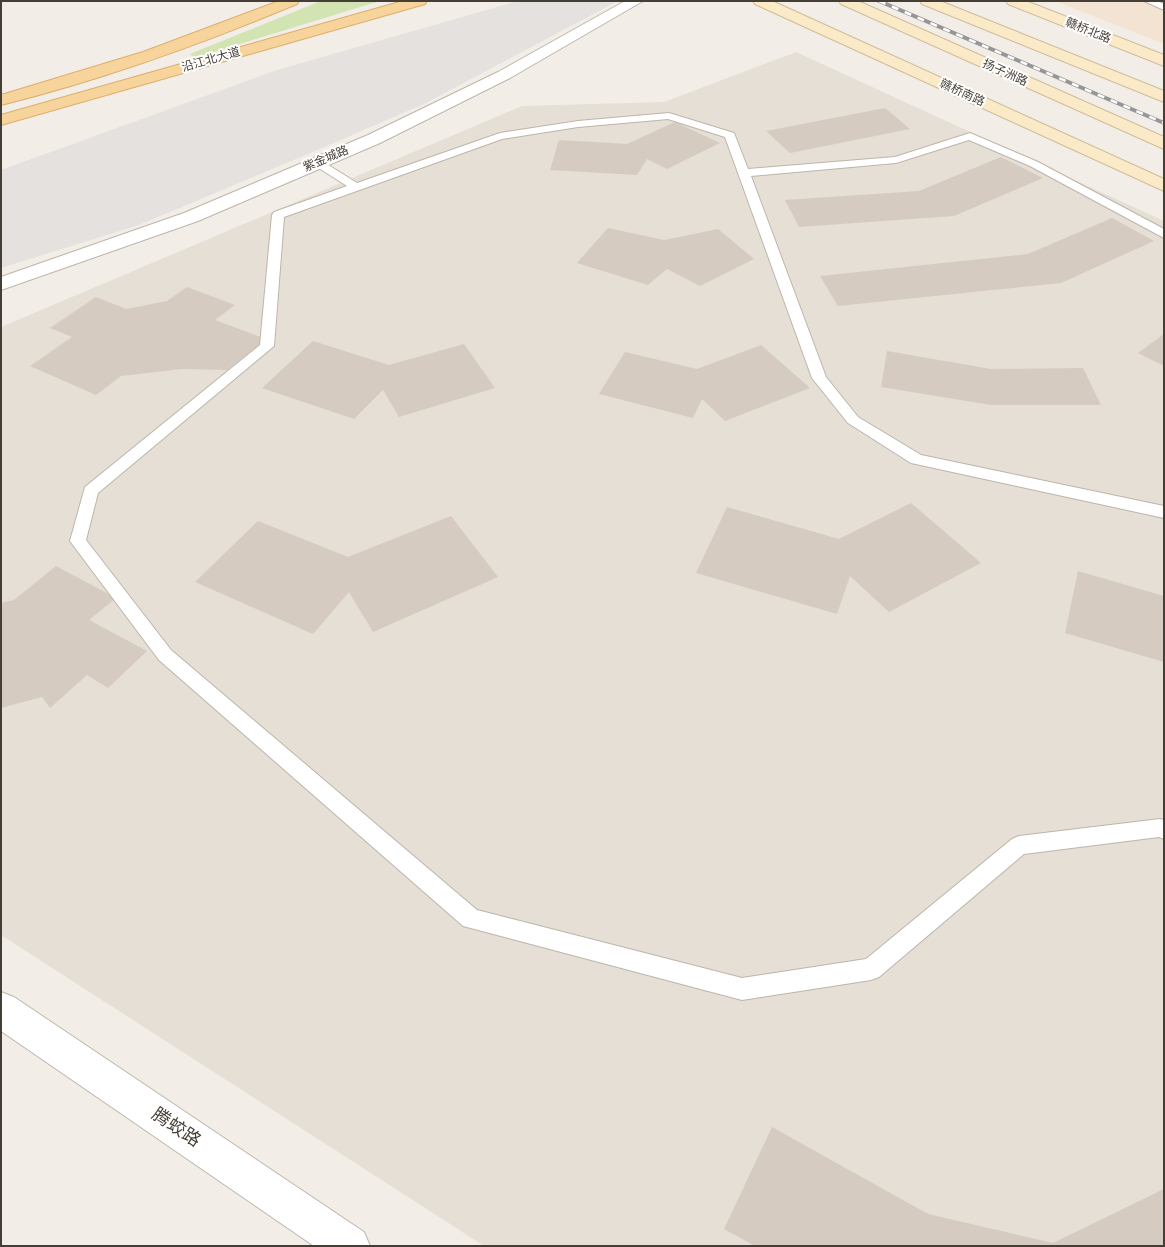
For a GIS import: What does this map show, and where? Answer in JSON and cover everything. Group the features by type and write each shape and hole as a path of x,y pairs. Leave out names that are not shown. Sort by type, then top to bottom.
{"main road":[{"name":"沿江北大道","path":"1,100 79,78 175,46 292,1"},
{"name":"沿江北大道","path":"1,120 420,1"},
{"name":"赣桥南路","path":"760,1 1164,186"},
{"name":"扬子洲路","path":"846,1 1164,144"},
{"path":"927,1 1164,97"},
{"name":"赣桥北路","path":"1013,1 1164,62"}],"street":[{"name":"紫金城路","path":"1,284 191,217 374,139 504,75 636,1"},
{"name":"腾蛟路","path":"1,1010 350,1246"}],"lane":[{"path":"1148,1 1164,7"},
{"path":"1164,512 916,458 853,420 819,378 730,135 669,116 578,124 500,136 278,215 267,346 91,492 78,541 165,655 471,919 742,989 871,969 1019,845 1160,828 1164,830"},
{"path":"744,173 896,160 970,136 1034,164 1164,234"},
{"path":"318,163 356,187"}],"shaded area":[{"path":"518,1 618,1 424,104 139,225 1,268 1,170 277,70"},
{"path":"1055,1 1164,1 1164,44"},
{"path":"796,52 1164,221 1164,1246 484,1246 1,935 1,327 522,106 664,102"}],"green space":[{"path":"321,1 380,1 194,58 190,54"}],"building":[{"path":"885,108 910,129 790,153 766,131"},
{"path":"675,122 720,143 667,169 647,159 637,175 550,170 559,140 627,144"},
{"path":"1001,157 1043,178 954,216 799,227 785,200 919,191"},
{"path":"1112,218 1154,241 1061,283 838,306 820,276 1028,254"},
{"path":"608,228 664,240 718,229 754,259 700,286 667,269 648,285 577,263"},
{"path":"187,287 235,305 215,320 266,339 227,370 182,369 121,376 96,395 30,366 72,337 50,328 96,297 126,309 167,301"},
{"path":"1164,334 1164,366 1138,353"},
{"path":"313,341 389,365 464,344 495,388 399,417 383,390 354,419 262,388"},
{"path":"761,345 810,388 725,421 702,399 693,418 599,394 625,352 697,369"},
{"path":"887,351 991,369 1083,368 1101,405 991,405 881,387"},
{"path":"911,503 981,563 889,612 850,576 837,614 696,573 727,507 839,539"},
{"path":"451,516 498,577 373,632 349,592 313,634 195,582 258,521 348,557"},
{"path":"56,566 116,598 89,620 147,651 108,688 87,675 50,708 42,697 1,708 1,603 14,600"},
{"path":"1078,571 1164,596 1164,662 1065,633"},
{"path":"772,1127 928,1214 1053,1243 1164,1189 1164,1246 755,1246 724,1229"}],"railway":[{"path":"879,1 1164,123"}]}
